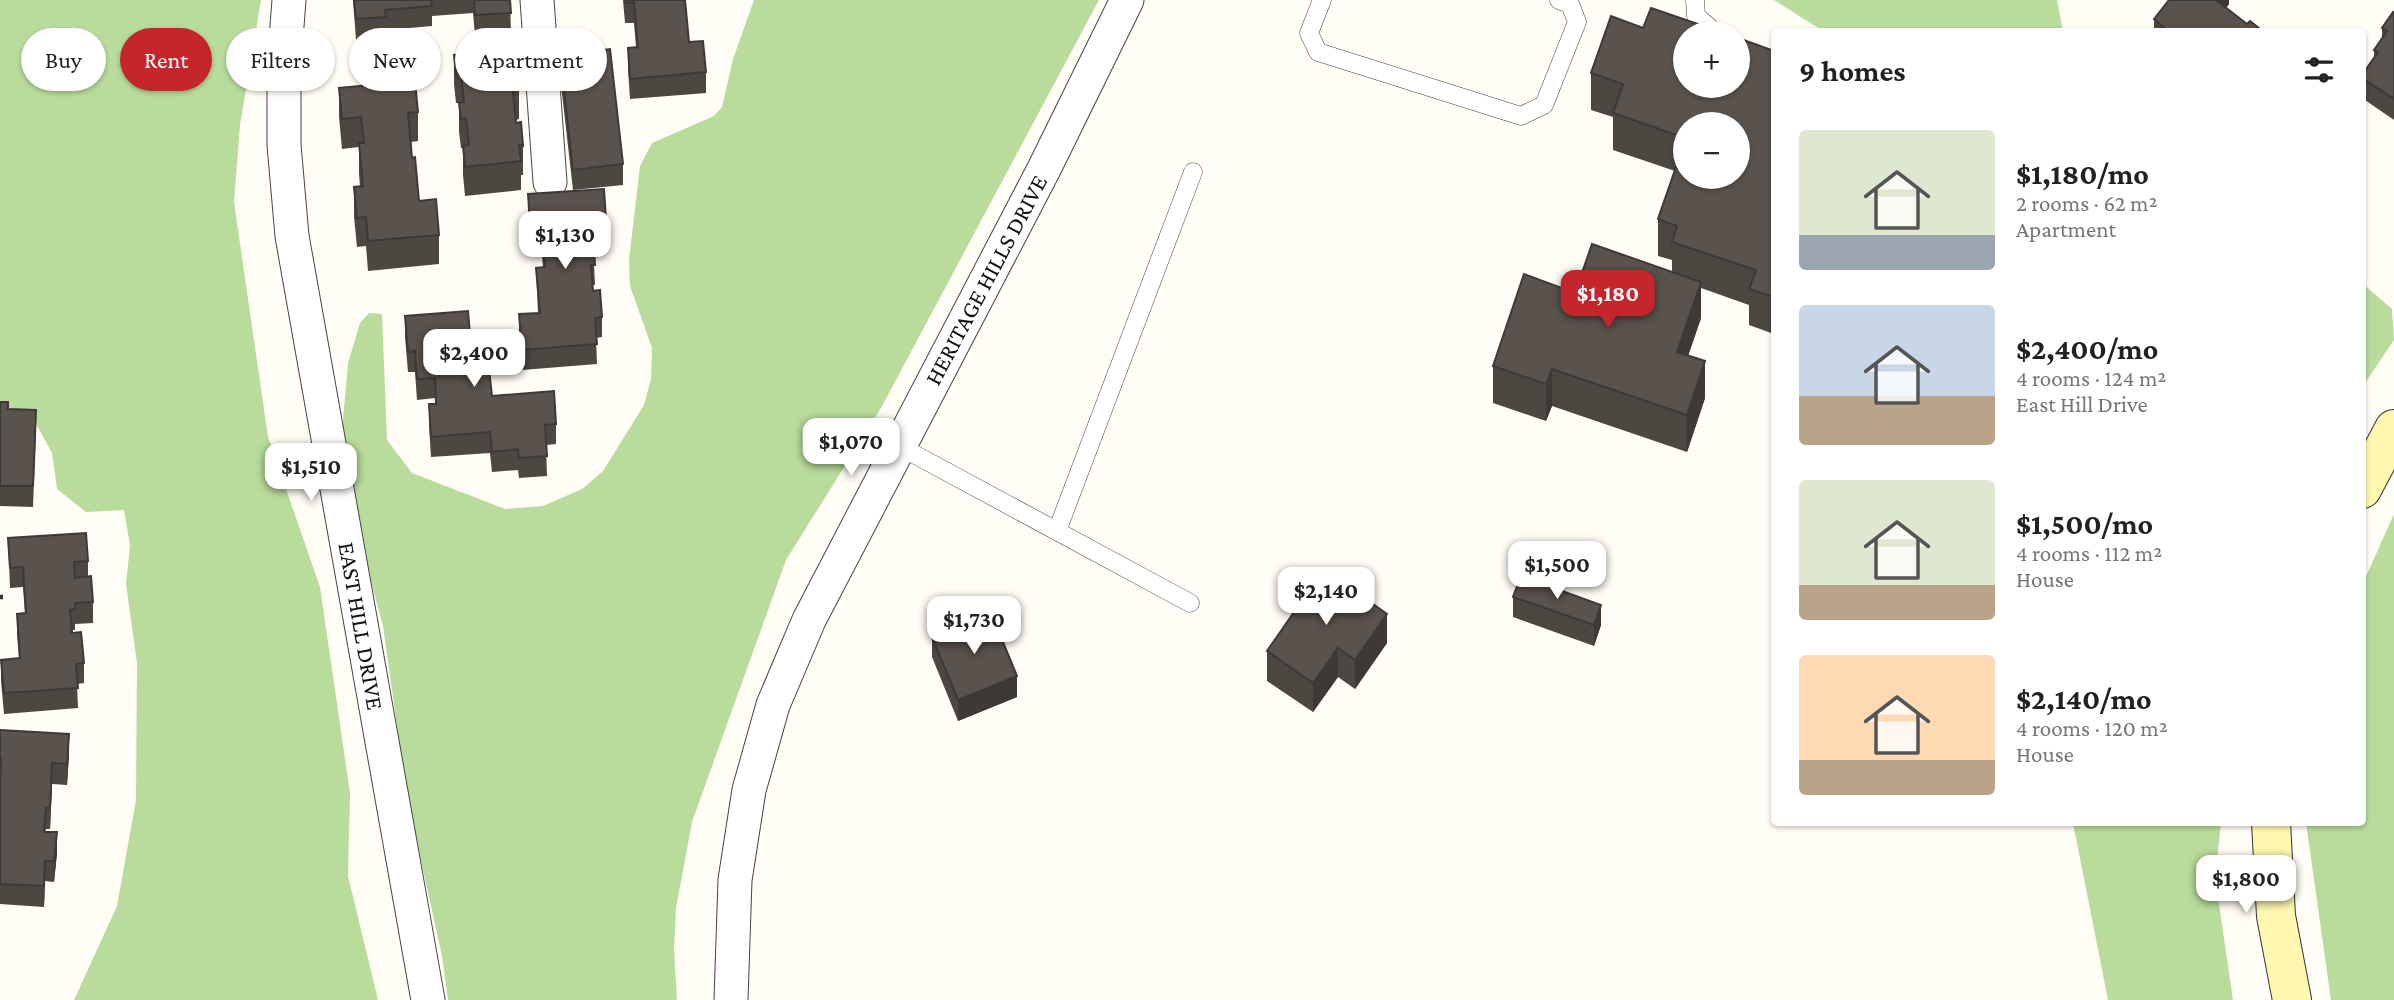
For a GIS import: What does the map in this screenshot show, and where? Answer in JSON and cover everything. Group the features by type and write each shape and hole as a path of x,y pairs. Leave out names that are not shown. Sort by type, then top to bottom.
{"street":[{"name":"EAST HILL DRIVE","path":"289,0 284,65 285,145 292,236 428,1000"},
{"path":"537,0 550,182"},
{"name":"HERITAGE HILLS DRIVE","path":"731,1000 735,880 749,790 773,705 809,620 1044,169 1128,0"},
{"path":"2366,482 2394,429"},
{"path":"2270,826 2276,916 2292,1000"}],"lane":[{"path":"1322,0 1309,33 1318,52 1521,116 1544,105 1577,22 1570,4 1559,0"},
{"path":"1695,0 1696,16 1702,21"},
{"path":"1057,531 1193,172"},
{"path":"899,446 1190,603"}],"green space":[{"path":"0,0 261,0 256,28 226,28 226,91 246,91 240,125 234,202 268,437 320,587 350,793 348,876 378,1000 74,1000 117,906 136,800 137,663 126,584 130,545 124,510 86,512 57,489 52,453 35,422 0,405"},
{"path":"754,0 1099,0 881,408 786,560 692,822 676,908 674,950 677,1000 448,1000 442,956 407,797 383,626 353,515 342,432 348,363 360,323 369,313 382,314 387,440 412,473 505,509 543,506 582,489 603,471 644,405 651,379 652,348 630,286 629,260 640,166 652,143 714,116 722,107 733,59"},
{"path":"1774,0 2057,0 2062,28 1818,28"},
{"path":"2366,287 2392,309 2394,340 2366,382"},
{"path":"2394,514 2394,1000 2331,1000 2306,826 2366,826 2366,576"},
{"path":"2074,826 2221,826 2215,877 2233,1000 2108,1000"}],"building":[{"path":"354,0 431,0 432,6 385,10 386,17 356,19"},
{"path":"474,0 510,0 511,13 475,15"},
{"path":"625,0 685,0 689,42 703,41 706,72 630,79 628,48 638,47 634,2 625,3"},
{"path":"2169,0 2216,0 2247,24 2250,21 2259,28 2164,28 2154,19"},
{"path":"1651,8 1689,21 1673,21 1673,98 1750,98 1750,42 1771,50 1771,296 1749,289 1756,270 1672,242 1677,226 1658,219 1673,176 1673,189 1750,189 1750,112 1673,112 1673,134 1613,113 1623,84 1591,73 1611,16 1643,28"},
{"path":"2393,12 2394,99 2366,81 2366,69 2378,52 2374,50 2387,31 2382,28"},
{"path":"607,49 610,49 623,164 573,170 564,91 607,91"},
{"path":"349,87 349,91 416,91 418,112 408,113 412,158 415,157 419,201 436,199 439,235 368,241 366,217 357,218 354,187 363,186 359,143 364,143 361,117 342,119 339,88"},
{"path":"463,91 513,91 516,123 521,122 521,161 465,167 463,146 469,145 466,118 461,119 459,103 464,102"},
{"path":"604,189 606,220 592,221 595,265 591,265 593,291 600,290 602,317 595,318 597,344 522,350 519,314 540,313 536,268 545,267 541,223 530,224 528,194"},
{"path":"1592,244 1701,282 1677,352 1705,361 1687,415 1552,369 1546,384 1493,366 1524,274 1575,293"},
{"path":"468,311 473,370 489,369 492,396 554,391 556,424 545,425 547,456 519,458 518,449 492,452 490,432 431,437 429,404 436,404 435,378 417,379 415,351 408,352 405,316"},
{"path":"0,402 8,402 8,409 36,410 33,486 0,486"},
{"path":"86,533 88,561 74,562 75,578 91,576 93,602 75,603 75,609 70,610 72,633 81,632 84,663 76,664 78,688 4,693 1,660 20,658 17,614 26,613 23,567 10,568 8,538"},
{"path":"1324,569 1387,614 1355,660 1338,648 1313,683 1267,651"},
{"path":"1521,576 1601,605 1594,625 1513,597"},
{"path":"991,613 1017,676 958,700 932,637"},
{"path":"0,730 69,734 67,764 52,763 50,808 46,808 44,832 57,832 54,861 45,861 44,886 0,884"}]}
